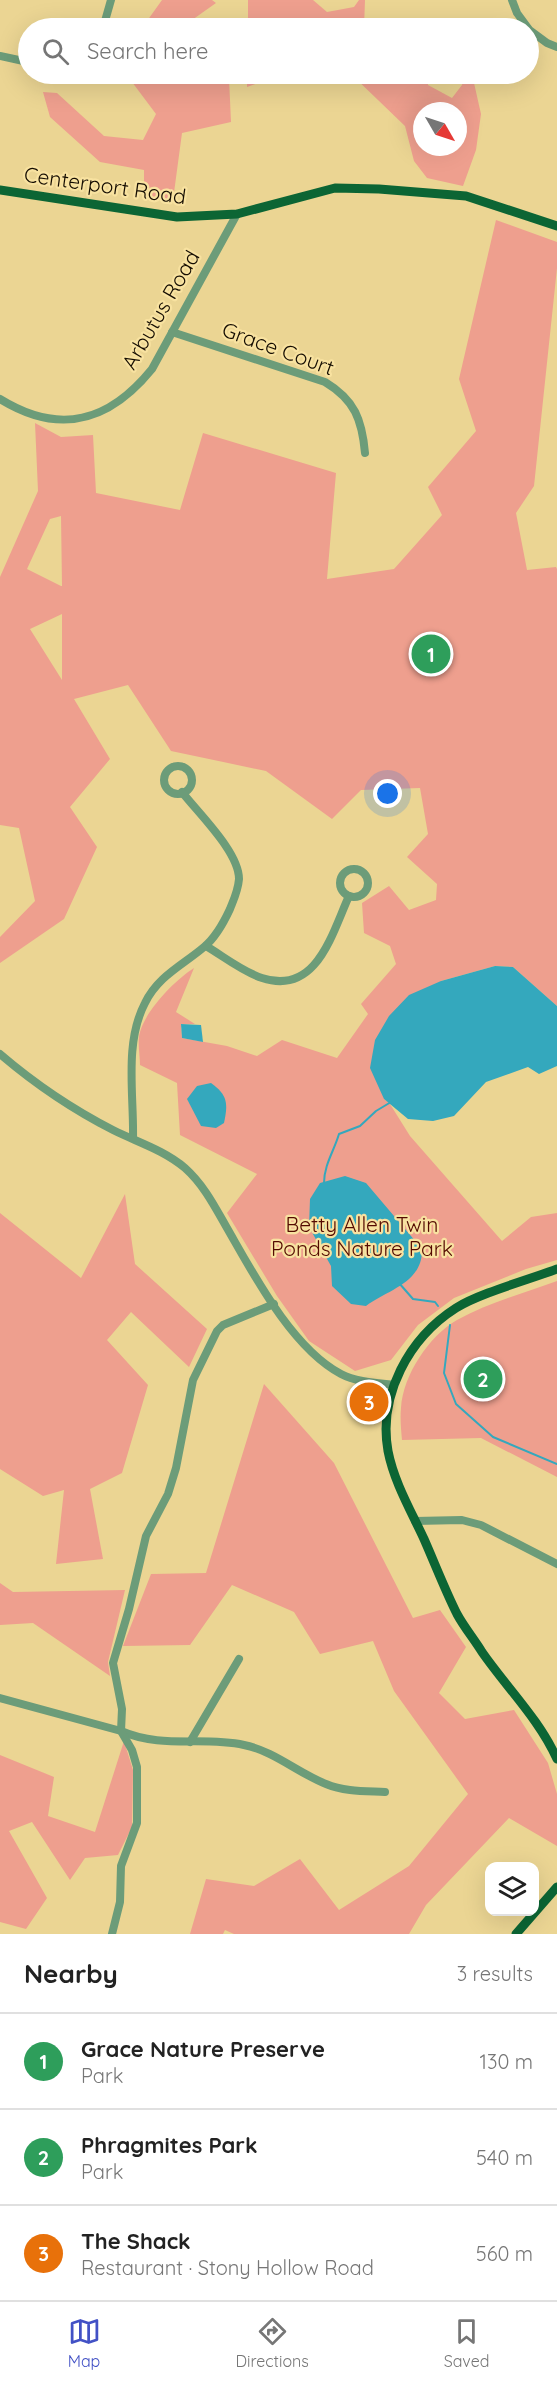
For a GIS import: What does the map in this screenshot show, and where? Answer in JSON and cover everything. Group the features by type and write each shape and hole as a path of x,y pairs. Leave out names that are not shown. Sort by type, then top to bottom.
{"main road":[{"name":"Centerport Road","path":"0,190 177,217 237,214 335,188 379,189 466,196 557,226"},
{"path":"557,1269 457,1307 425,1334 408,1353 394,1385 386,1424 388,1452 403,1496 458,1616 500,1677 536,1721 557,1759"},
{"path":"516,1934 557,1887"}],"street":[{"path":"106,18 111,0"},
{"path":"512,0 520,18"},
{"path":"539,37 557,47"},
{"path":"0,56 18,60"},
{"name":"Arbutus Road","path":"0,399 21,412 47,418 76,420 96,415 115,405 137,388 152,369 237,214"},
{"name":"Grace Court","path":"172,332 325,382 340,391 359,418 365,453"},
{"path":"133,1138 134,1039 144,1003 165,975 206,946 227,915 237,892 239,877 230,850 182,792"},
{"path":"206,946 260,977 272,980 298,978 311,970 320,960 349,896"},
{"path":"0,1054 50,1094 75,1110 158,1150 186,1169 206,1192 274,1304 300,1341 317,1359 342,1375 371,1383 394,1385"},
{"path":"112,1934 120,1902 121,1866 137,1823 137,1767 132,1750 121,1731 122,1709 113,1663 129,1609 146,1536 168,1494 176,1468 193,1380 217,1331 224,1325 274,1304"},
{"path":"415,1521 462,1520 481,1526 557,1564"},
{"path":"190,1742 239,1659"},
{"path":"0,1698 121,1731 140,1739 242,1744 260,1749 328,1785 345,1790 385,1792"}],"green space":[{"path":"162,0 212,0 216,3 195,18 149,18"},
{"path":"248,0 313,0 327,12 354,7 359,0 365,0 364,18 248,18"},
{"path":"134,84 229,84 231,122 182,133 173,200 144,199 144,170 100,162 50,117 43,92 57,93 104,136 143,140 156,114"},
{"path":"361,84 428,84 452,98 462,84 474,84 481,114 476,150 463,186 427,178 414,161 405,126"},
{"name":"Betty Allen Twin Ponds Nature Park","path":"496,220 557,242 557,268 534,486 516,513 527,570 556,567 557,569 557,1006 513,967 495,966 441,981 384,1099 390,1104 410,1136 502,1241 531,1217 557,1213 557,1260 526,1269 454,1298 418,1325 391,1360 355,1371 309,1341 277,1296 227,1213 257,1174 180,1135 177,1083 140,1065 139,1036 143,1023 155,1005 178,980 194,968 176,1012 195,1024 181,1024 182,1038 227,1046 257,1056 282,1040 337,1058 368,1014 361,1004 396,964 390,946 364,933 362,903 389,886 409,910 436,900 437,884 407,857 428,834 420,788 361,790 332,819 266,771 171,751 128,685 74,699 110,759 70,807 97,847 64,919 0,963 0,937 35,901 19,828 0,825 0,577 38,491 35,423 61,437 93,435 96,493 180,510 203,433 336,473 327,579 394,569 442,515 428,487 476,431 459,379","holes":["61,516 62,586 27,569 50,519","62,614 62,680 30,629"]},
{"path":"125,1194 135,1264 207,1329 189,1367 131,1312 107,1340 148,1385 122,1473 90,1489 103,1559 56,1564 64,1490 43,1496 0,1469 0,1213 81,1278"},
{"path":"557,1281 557,1477 481,1438 402,1440 401,1408 407,1383 419,1358 437,1336 457,1320 469,1314"},
{"path":"264,1384 334,1463 413,1618 440,1610 466,1647 439,1693 465,1719 514,1710 548,1763 557,1794 557,1846 509,1818 426,1905 409,1934 234,1934 225,1930 223,1934 190,1934 206,1879 254,1886 300,1859 339,1910 409,1866 468,1794 394,1691 373,1641 320,1654 294,1612 232,1585 190,1645 123,1646 151,1574 206,1573"},
{"path":"0,1583 13,1592 125,1590 108,1662 110,1676 33,1623 0,1625"},
{"path":"124,1741 133,1770 132,1827 118,1855 85,1858 70,1880 32,1822 9,1831 47,1898 26,1929 0,1922 0,1755 54,1777 48,1816 95,1832"}],"water":[{"path":"495,966 513,967 557,1006 557,1066 539,1074 528,1067 486,1082 454,1116 433,1121 408,1119 384,1099 370,1068 375,1040 389,1016 409,995 441,981"},
{"path":"181,1024 201,1025 203,1042 182,1038"},
{"path":"211,1083 224,1096 226,1105 224,1123 216,1128 201,1126 187,1099 197,1086"},
{"path":"345,1176 366,1183 422,1249 421,1261 410,1278 366,1306 351,1304 332,1286 331,1266 309,1227 310,1199 320,1183"}],"waterway":[{"path":"324,1183 327,1164 339,1134 360,1126 376,1111 391,1102"},
{"path":"399,1283 413,1299 435,1302 438,1306"},
{"path":"450,1325 444,1373 456,1404 493,1437 557,1464"}],"place":[{"name":"Grace Nature Preserve","path":"431,654"},
{"name":"Phragmites Park","path":"483,1379"},
{"name":"The Shack","path":"369,1402"}]}
